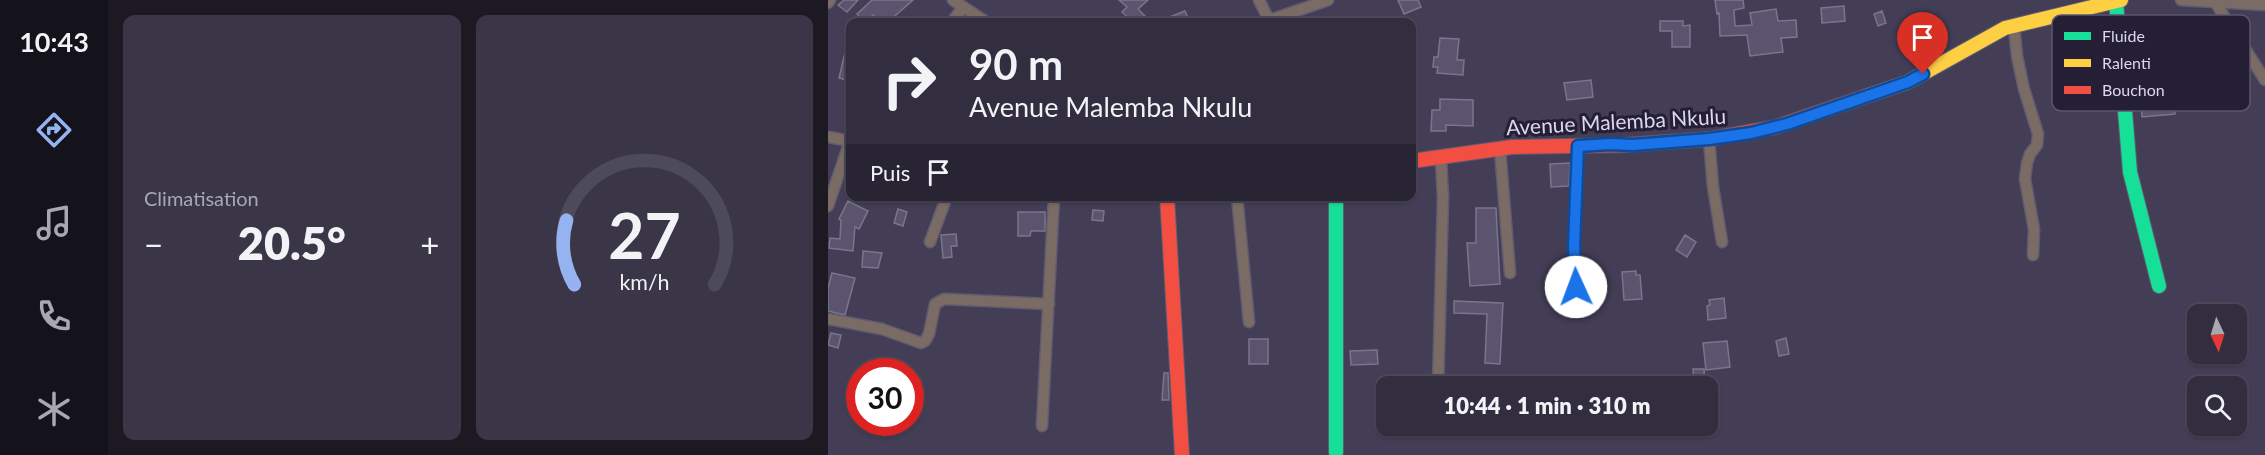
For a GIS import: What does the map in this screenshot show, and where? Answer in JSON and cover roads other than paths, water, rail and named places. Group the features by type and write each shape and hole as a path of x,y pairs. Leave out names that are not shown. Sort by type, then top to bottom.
{"street":[{"path":"953,0 979,18"},
{"path":"1258,0 1268,18"},
{"path":"1278,18 1328,0"},
{"path":"2119,0 2120,15"},
{"name":"Avenue Malemba Nkulu","path":"2058,15 2119,0"},
{"path":"2183,0 2265,5"},
{"path":"2215,2 2223,15"},
{"path":"955,18 963,8"},
{"name":"Avenue Malemba Nkulu","path":"1416,161 1526,146 1625,145 1709,139 1751,133 1787,124 1908,82 2001,30 2052,17"},
{"path":"2014,26 2024,89 2038,134 2037,145 2026,163 2025,179 2034,229 2032,255"},
{"path":"2250,57 2265,80"},
{"path":"2126,111 2130,172 2159,286"},
{"path":"828,137 846,140"},
{"path":"1709,139 1713,187 1722,242"},
{"path":"1577,308 1574,246 1578,146"},
{"path":"1500,149 1510,273"},
{"path":"828,206 846,153"},
{"path":"1438,376 1443,198 1441,158"},
{"path":"930,242 945,201"},
{"path":"1042,426 1054,201"},
{"path":"1167,201 1182,455"},
{"path":"1238,201 1249,322"},
{"path":"1336,201 1336,452"},
{"path":"828,319 882,329 921,343 926,341 929,334 935,304 944,299 1048,304"}]}
